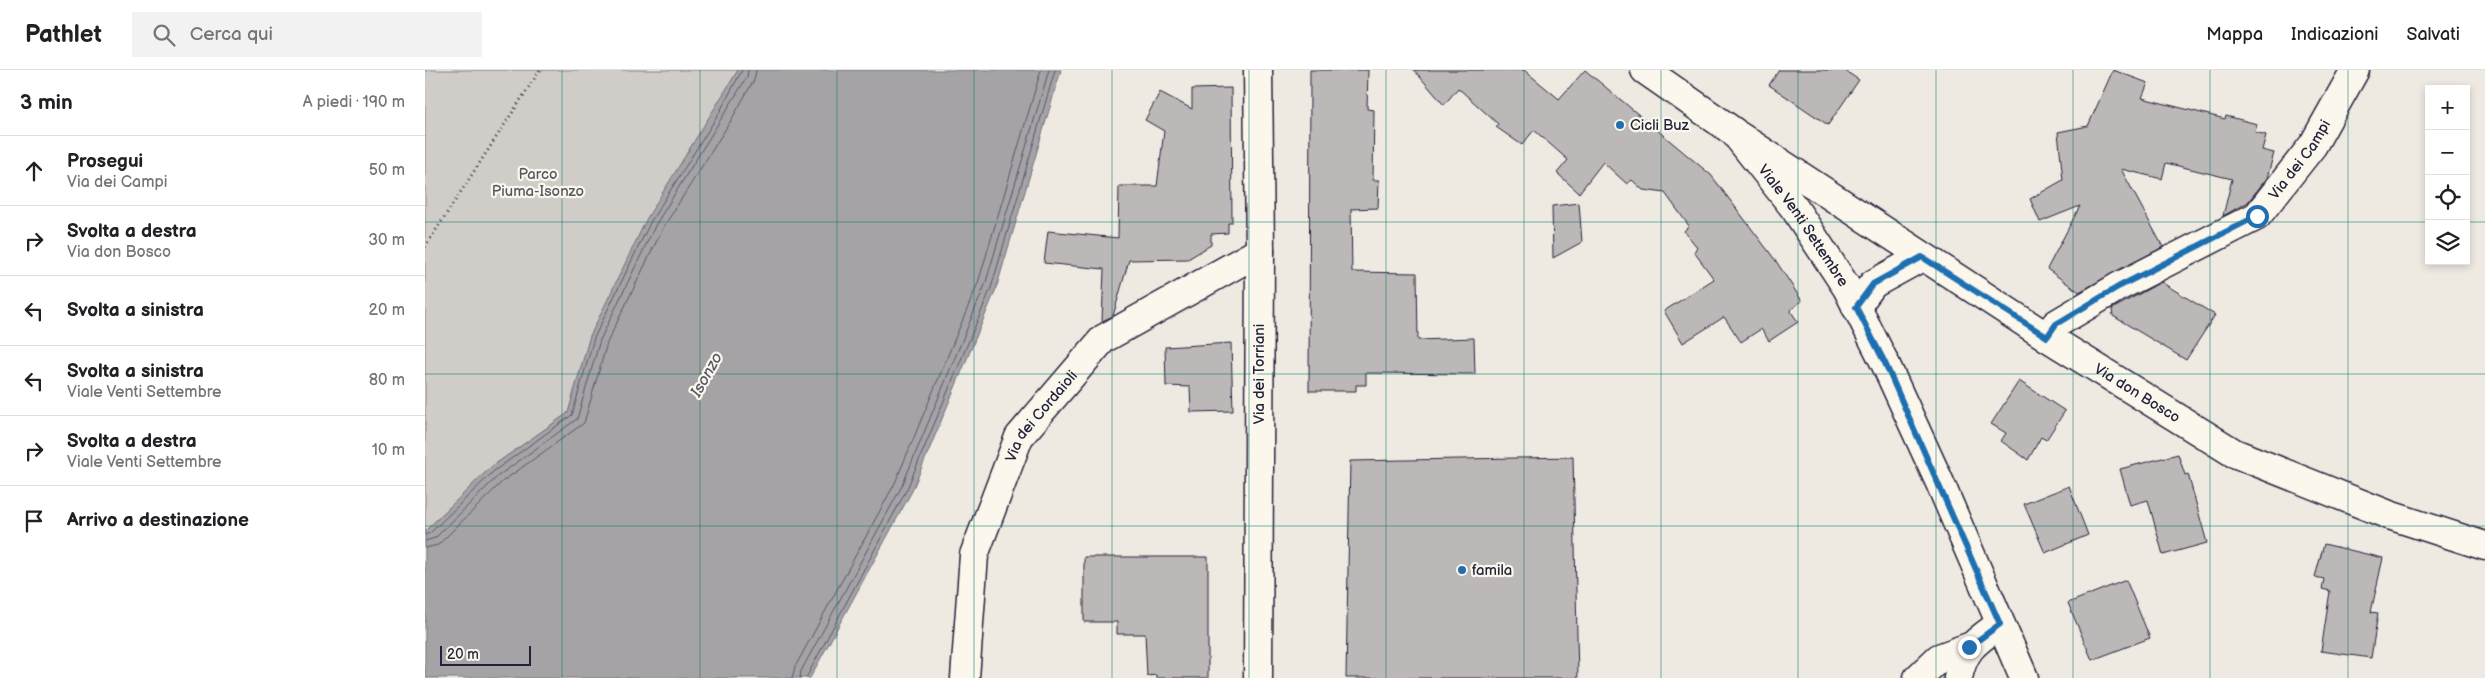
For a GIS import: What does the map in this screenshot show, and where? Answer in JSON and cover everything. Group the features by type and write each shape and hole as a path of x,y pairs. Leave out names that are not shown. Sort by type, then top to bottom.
{"street":[{"name":"Via dei Torriani","path":"1257,70 1260,251 1258,678"},
{"name":"Via don Bosco","path":"1645,70 1734,132 1922,257 2234,453 2389,515 2485,546"},
{"name":"Via dei Campi","path":"2047,337 2056,324 2118,287 2257,216 2313,145 2355,70"},
{"name":"Viale Venti Settembre","path":"1734,132 1795,209 1847,288 1893,380 2024,678"},
{"path":"1795,209 1817,186"},
{"name":"Via dei Cordaioli","path":"965,678 973,555 1019,437 1103,339 1260,251"},
{"path":"1856,307 1873,284 1922,257"},
{"path":"1918,678 1939,658 1969,647 2000,624"},
{"path":"1958,678 1960,664 1969,647"}],"path":[{"path":"425,247 540,70"}],"green space":[{"name":"Parco Piuma-Isonzo","path":"425,70 738,70 590,336 568,413 491,467 425,531"}],"water":[{"name":"Isonzo","path":"738,70 1061,70 996,289 912,491 810,678 425,678 425,531 491,467 568,413 590,336 647,218"}],"building":[{"path":"1310,70 1368,70 1367,109 1374,110 1373,180 1379,180 1378,208 1351,209 1352,272 1417,273 1418,340 1474,338 1475,374 1366,373 1366,385 1356,385 1356,391 1309,391"},
{"path":"1414,70 1524,70 1559,99 1585,70 1711,175 1776,261 1802,301 1790,310 1798,322 1769,341 1761,329 1741,342 1724,317 1683,343 1664,311 1714,279 1694,252 1697,247 1684,231 1689,226 1665,193 1643,190 1632,180 1627,184 1603,162 1579,193 1557,173 1568,160 1534,130 1522,145 1496,127 1498,124 1458,88 1444,105"},
{"path":"1779,70 1844,70 1859,80 1828,125 1769,85"},
{"path":"2113,70 2148,83 2142,98 2225,119 2226,116 2257,124 2255,132 2266,135 2262,150 2274,153 2267,178 2248,202 2223,216 2232,179 2166,163 2162,179 2121,169 2163,247 2079,292 2047,269 2080,206 2040,222 2030,199 2063,180 2058,132 2088,126"},
{"path":"1231,88 1232,223 1228,223 1228,233 1211,234 1211,245 1188,259 1129,260 1113,316 1102,321 1104,269 1044,263 1048,231 1118,238 1119,186 1157,186 1164,131 1145,120 1160,92 1192,109 1192,89"},
{"path":"1579,203 1582,242 1553,258 1552,206"},
{"path":"2161,282 2215,315 2186,360 2113,316 2112,309"},
{"path":"1231,343 1233,411 1191,412 1190,387 1166,386 1165,347"},
{"path":"2019,381 2065,411 2046,440 2041,437 2028,460 2001,441 2006,433 1991,424"},
{"path":"2178,454 2185,475 2188,474 2207,543 2163,555 2148,500 2130,505 2120,469"},
{"name":"famila","path":"1573,457 1578,678 1346,678 1350,461"},
{"path":"2069,486 2088,535 2045,553 2024,504"},
{"path":"2324,544 2383,558 2371,612 2378,613 2371,658 2321,651 2330,591 2322,589 2324,579 2315,577"},
{"path":"1084,557 1208,557 1208,678 1156,678 1156,675 1147,676 1145,634 1117,634 1117,622 1084,622"},
{"path":"2126,580 2150,638 2092,660 2068,603"}],"place":[{"name":"Cicli Buz","path":"1620,125"},
{"name":"famila","path":"1462,570"}],"route":[{"path":"1969,647 2000,624 1885,363 1856,307 1873,284 1903,265 1922,257 2047,337 2056,324 2118,287 2214,240 2257,216"}]}
